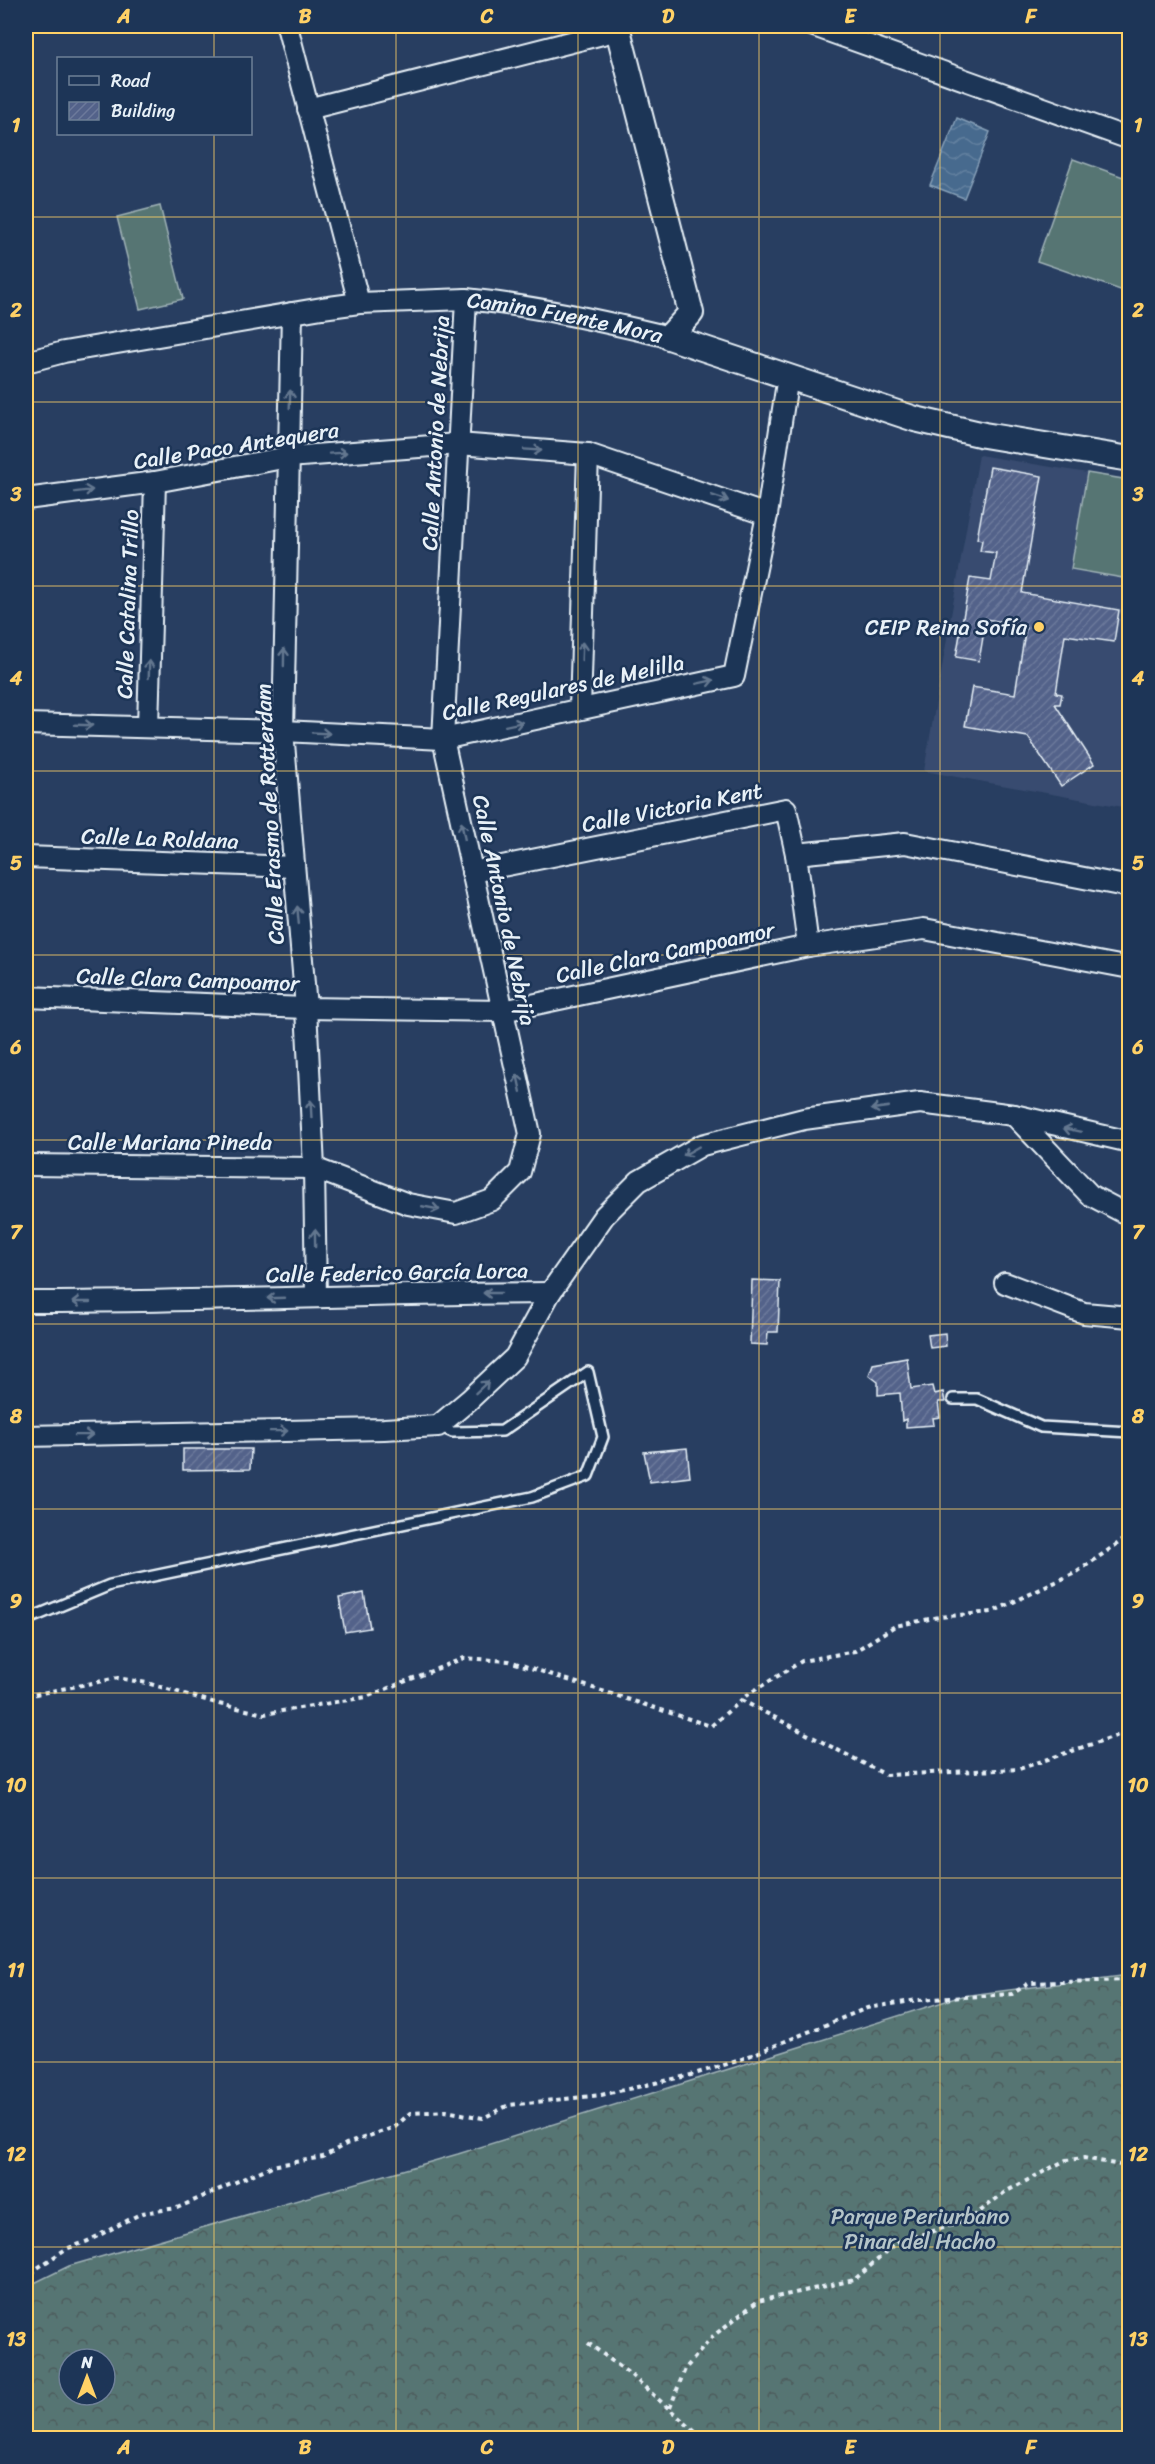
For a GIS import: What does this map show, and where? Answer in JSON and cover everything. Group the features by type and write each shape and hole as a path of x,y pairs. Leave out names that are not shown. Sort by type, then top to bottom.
{"street":[{"path":"287,26 358,303"},
{"path":"814,26 1130,139"},
{"path":"308,109 618,28 691,313 669,337"},
{"name":"Camino Fuente Mora","path":"26,362 64,352 358,303 465,299 566,313 669,337 915,419 984,435 1130,459"},
{"name":"Calle Antonio de Nebrija","path":"314,1168 408,1204 456,1213 492,1200 520,1172 530,1134 443,739 465,299"},
{"name":"Calle Erasmo de Rotterdam","path":"292,313 283,731 306,1008 314,1168"},
{"name":"Calle Regulares de Melilla","path":"26,724 283,731 443,739 734,676 767,515 788,376"},
{"name":"Calle Paco Antequera","path":"26,499 155,482 288,457 458,444 588,454 767,515"},
{"path":"580,709 588,454"},
{"name":"Calle Catalina Trillo","path":"148,727 155,482"},
{"name":"Calle Victoria Kent","path":"472,872 786,809 796,855"},
{"path":"808,946 796,855 905,843 1130,886"},
{"name":"Calle La Roldana","path":"26,857 294,867"},
{"name":"Calle Clara Campoamor","path":"26,998 306,1008 503,1011 808,946 924,929 1130,968"},
{"name":"Calle Federico García Lorca","path":"26,1302 162,1302 550,1293 604,1216 639,1180 702,1145 804,1119 920,1103 1014,1115 1130,1142"},
{"path":"1014,1115 1090,1195 1130,1216"},
{"name":"Calle Mariana Pineda","path":"26,1165 314,1168"},
{"path":"314,1168 316,1297"},
{"path":"1005,1283 1084,1313 1130,1317"},
{"path":"26,1436 438,1426 515,1357 550,1293"}],"lane":[{"path":"26,1620 110,1585 531,1497 588,1476 603,1437 588,1372 502,1431 452,1432 438,1426"},
{"path":"952,1399 977,1399 1041,1427 1130,1432"}],"path":[{"path":"26,1696 118,1678 147,1683 219,1704 264,1713 366,1697 464,1658 509,1660 711,1726 741,1700 802,1661 855,1651 895,1626 939,1617 992,1612 1077,1572 1130,1535"},
{"path":"741,1700 886,1775 1019,1769 1130,1731"},
{"path":"26,2281 36,2269 66,2249 88,2241 142,2213 177,2208 272,2166 323,2157 346,2144 395,2127 410,2113 446,2111 483,2118 509,2105 601,2095 691,2075 737,2061 867,2008 918,2000 1012,1994 1029,1983 1130,1980"},
{"path":"670,2408 685,2369 713,2336 758,2301 854,2280 898,2242 969,2220 1005,2192 1066,2160 1084,2157 1130,2167"},
{"path":"588,2343 631,2375 702,2439"}],"shaded area":[{"name":"CEIP Reina Sofía","path":"979,455 1087,473 1129,483 1129,808 924,771"}],"green space":[{"path":"1073,159 1129,179 1129,293 1037,261"},
{"path":"160,206 183,299 140,309 117,217"},
{"path":"1087,473 1129,480 1129,579 1071,569"},
{"name":"Parque Periurbano Pinar del Hacho","path":"1129,1975 1129,2438 26,2438 26,2287 69,2266 458,2154 962,1996"}],"water":[{"path":"957,118 990,132 964,198 930,185"}],"building":[{"path":"990,467 1042,476 1022,593 1119,610 1114,642 1065,635 1056,693 1062,694 1060,704 1055,704 1094,764 1061,786 1028,737 965,726 972,687 1015,694 1026,626 986,619 979,661 956,657 970,578 991,581 996,553 980,551 982,540 977,539"},
{"path":"752,1280 780,1281 778,1332 768,1332 767,1345 750,1344"},
{"path":"945,1333 946,1346 930,1348 928,1335"},
{"path":"907,1358 911,1389 932,1386 934,1394 943,1392 945,1402 938,1402 940,1417 933,1418 934,1425 906,1427 906,1419 902,1421 900,1393 878,1395 878,1382 869,1375 873,1364"},
{"path":"687,1448 690,1477 650,1482 644,1452"},
{"path":"183,1449 251,1449 250,1469 183,1470"},
{"path":"364,1593 370,1628 345,1632 339,1598"}],"place":[{"name":"CEIP Reina Sofía","path":"1039,627"}]}
